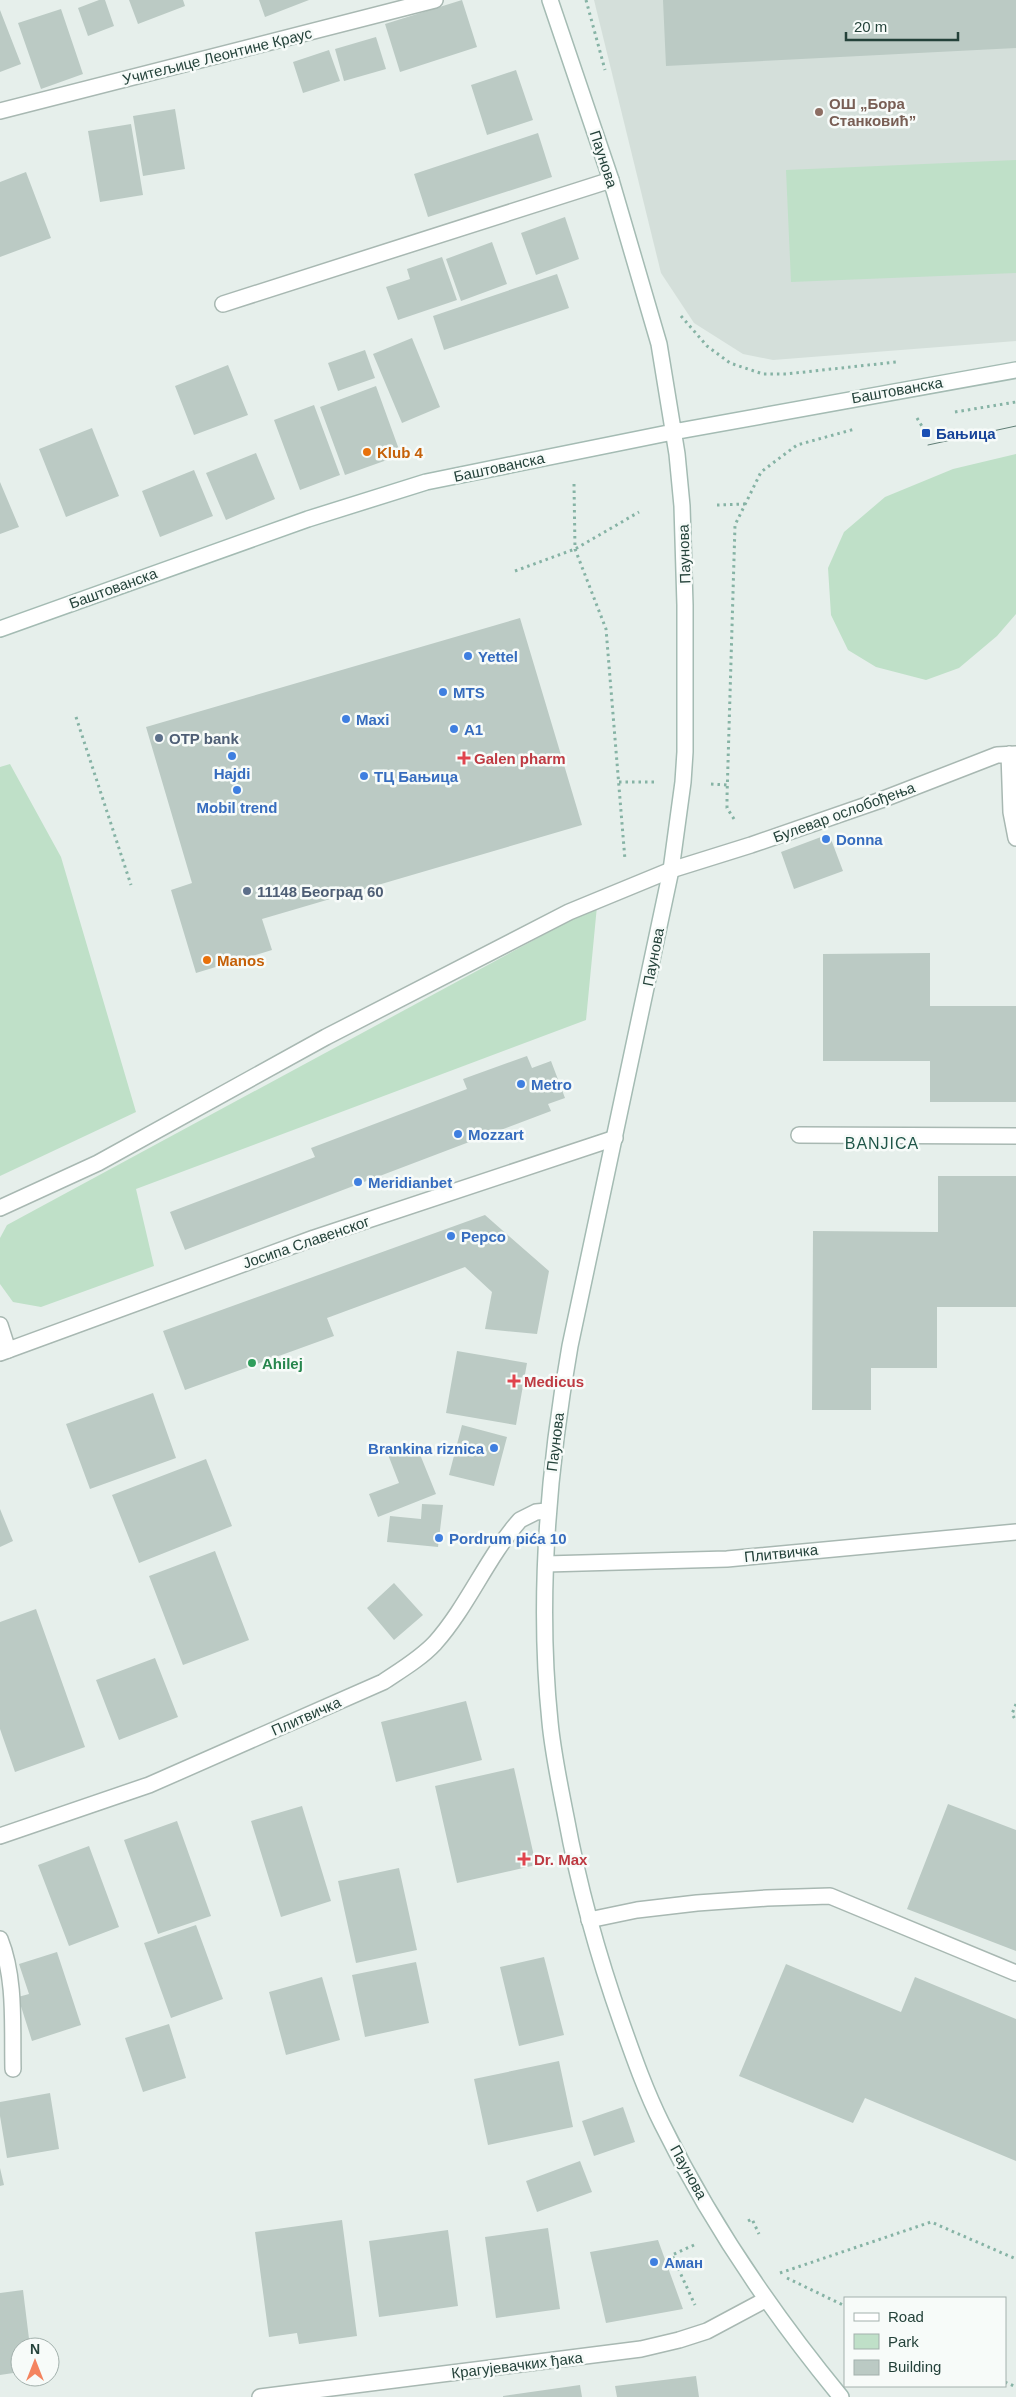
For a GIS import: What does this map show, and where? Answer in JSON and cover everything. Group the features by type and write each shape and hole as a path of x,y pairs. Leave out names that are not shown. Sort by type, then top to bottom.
{"street":[{"name":"Учитељице Леонтине Краус","path":"0,111 435,0"},
{"name":"Паунова","path":"550,0 612,180 659,344 680,489 684,548 685,752 683,782 671,870 616,1138 570,1346 558,1416 547,1510 545,1650 550,1723 574,1862 589,1920 639,2071 662,2123 692,2179 765,2300 841,2397"},
{"path":"224,304 612,180"},
{"name":"Баштованска","path":"0,628 358,502 478,470 673,432 1016,370"},
{"path":"1013,754 1012,812 1016,838"},
{"name":"Булевар ослобођења","path":"0,1208 98,1163 326,1038 569,912 671,870 751,845 881,800 997,755 1013,754"},
{"path":"799,1135 1016,1136"},
{"name":"Јосипа Славенског","path":"4,1352 314,1238 616,1138"},
{"path":"0,1325 4,1352"},
{"name":"Плитвичка","path":"0,1836 149,1785 383,1682 418,1659 435,1643 520,1520 536,1512 547,1510"},
{"name":"Плитвичка","path":"546,1564 727,1559 1016,1532"},
{"path":"589,1920 637,1910 697,1903 830,1896 1016,1972"},
{"path":"0,1939 10,1976 13,2069"},
{"name":"Крагујевачких ђака","path":"260,2397 641,2349 707,2331 765,2300"}],"path":[{"path":"586,0 607,75"},
{"path":"679,314 706,346 730,363 763,374 786,374 902,361"},
{"path":"949,412 1016,402"},
{"path":"908,419 924,416"},
{"path":"917,418 926,434"},
{"path":"734,819 727,808 735,525 760,472 797,445 860,428"},
{"path":"574,484 575,549 606,629 625,864"},
{"path":"717,505 745,504"},
{"path":"516,571 575,549 639,512"},
{"path":"76,717 131,885"},
{"path":"619,782 663,782"},
{"path":"708,784 728,785"},
{"path":"1016,1704 1012,1714 1016,1721"},
{"path":"844,2306 777,2274 931,2222 1016,2259"},
{"path":"694,2245 672,2256 697,2308"}],"shaded area":[{"name":"ОШ „Бора Станковић”","path":"594,0 1016,0 1016,341 773,360 743,354 694,323 661,273"}],"green space":[{"path":"1016,160 1016,273 791,282 786,170"},
{"path":"1016,454 1016,614 997,636 959,668 926,680 876,667 848,650 831,615 828,568 844,532 885,497 953,469"},
{"path":"10,764 61,857 136,1112 0,1176 0,767"},
{"path":"597,906 586,1020 136,1189 154,1266 41,1307 13,1302 0,1284 0,1238 7,1225"}],"building":[{"path":"99,0 105,0 114,26 88,36 78,8"},
{"path":"129,0 183,0 185,6 138,24"},
{"path":"259,0 309,0 265,17"},
{"path":"462,0 477,47 400,72 385,24"},
{"path":"663,0 1016,0 1016,48 666,66"},
{"path":"61,9 83,74 41,89 18,23"},
{"path":"0,10 21,64 0,72"},
{"path":"376,37 386,69 344,81 335,49"},
{"path":"329,50 340,81 303,93 293,62"},
{"path":"516,70 533,120 487,135 471,85"},
{"path":"175,109 185,169 143,176 133,116"},
{"path":"131,124 143,195 100,202 88,131"},
{"path":"538,133 552,177 428,217 414,174"},
{"path":"26,172 51,238 0,257 0,182"},
{"path":"565,217 579,259 536,275 521,233"},
{"path":"492,242 507,284 461,301 446,259"},
{"path":"442,257 457,300 398,320 386,287 410,279 407,269"},
{"path":"557,274 569,308 444,350 433,316"},
{"path":"412,338 440,407 402,423 373,354"},
{"path":"365,350 375,378 338,391 328,363"},
{"path":"228,365 248,415 194,435 175,386"},
{"path":"376,386 401,455 345,475 320,407"},
{"path":"314,405 340,475 300,490 274,420"},
{"path":"92,428 119,496 66,517 39,449"},
{"path":"256,453 275,499 226,520 206,473"},
{"path":"194,470 213,516 160,537 142,491"},
{"path":"0,482 19,527 0,534"},
{"name":"ТЦ Бањица","path":"520,618 582,825 262,919 272,950 196,973 171,890 192,883 146,727"},
{"path":"829,834 843,871 794,889 781,852"},
{"path":"930,953 930,1006 1016,1006 1016,1102 930,1102 930,1061 823,1061 823,954"},
{"path":"527,1056 532,1068 551,1061 565,1098 548,1104 551,1111 185,1250 170,1212 315,1157 311,1148 467,1089 463,1079"},
{"path":"938,1176 1016,1176 1016,1307 937,1307 937,1368 871,1368 871,1410 812,1410 813,1231 938,1232"},
{"path":"485,1215 549,1271 537,1334 485,1329 492,1292 465,1267 327,1318 334,1336 185,1390 163,1331"},
{"path":"457,1351 527,1363 516,1425 446,1413"},
{"path":"153,1393 176,1458 90,1489 66,1424"},
{"path":"462,1425 507,1437 494,1486 449,1475"},
{"path":"415,1442 436,1494 378,1517 369,1494 399,1483 387,1452"},
{"path":"206,1459 232,1526 139,1563 112,1495"},
{"path":"422,1504 443,1505 438,1547 387,1542 390,1516 421,1519"},
{"path":"0,1509 13,1541 0,1547"},
{"path":"215,1551 249,1640 183,1665 149,1576"},
{"path":"394,1583 423,1615 394,1640 367,1608"},
{"path":"36,1609 85,1747 15,1772 0,1729 0,1622"},
{"path":"155,1658 178,1717 119,1740 96,1680"},
{"path":"466,1701 482,1760 396,1782 381,1722"},
{"path":"514,1768 536,1865 457,1883 435,1786"},
{"path":"948,1804 1016,1830 1016,1951 907,1909"},
{"path":"302,1806 331,1901 281,1917 251,1821"},
{"path":"177,1821 211,1916 158,1934 124,1840"},
{"path":"89,1846 119,1927 69,1946 38,1865"},
{"path":"399,1868 417,1950 356,1963 338,1881"},
{"path":"196,1925 223,1999 171,2018 144,1943"},
{"path":"57,1952 81,2025 32,2041 18,1997 29,1994 19,1964"},
{"path":"544,1957 564,2035 519,2046 500,1967"},
{"path":"416,1962 429,2023 365,2037 352,1975"},
{"path":"786,1964 901,2012 915,1977 1016,2019 1016,2161 865,2098 853,2123 739,2076"},
{"path":"322,1977 340,2040 286,2055 269,1992"},
{"path":"169,2024 186,2078 143,2092 125,2038"},
{"path":"559,2061 573,2127 488,2145 474,2079"},
{"path":"50,2093 59,2149 7,2158 0,2116 0,2102"},
{"path":"623,2107 635,2142 594,2156 582,2121"},
{"path":"580,2161 592,2192 537,2212 526,2181"},
{"path":"0,2168 4,2185 0,2186"},
{"path":"342,2220 357,2336 299,2344 297,2333 269,2337 255,2232"},
{"path":"548,2228 560,2309 496,2318 485,2237"},
{"path":"448,2230 458,2306 379,2317 369,2241"},
{"path":"658,2240 683,2309 606,2323 590,2252"},
{"path":"23,2290 29,2337 10,2337 10,2374 0,2375 0,2293"},
{"path":"696,2376 699,2397 617,2397 615,2386"},
{"path":"580,2385 582,2397 503,2397 503,2396"}],"tram line":[{"path":"928,445 1016,426"}],"place":[{"name":"ОШ „Бора Станковић”","path":"819,112"},
{"name":"Бањица","path":"926,433"},
{"name":"Klub 4","path":"367,452"},
{"name":"Yettel","path":"468,656"},
{"name":"MTS","path":"443,692"},
{"name":"Maxi","path":"346,719"},
{"name":"A1","path":"454,729"},
{"name":"OTP bank","path":"159,738"},
{"name":"Hajdi","path":"232,756"},
{"name":"Galen pharm","path":"464,758"},
{"name":"ТЦ Бањица","path":"364,776"},
{"name":"Mobil trend","path":"237,790"},
{"name":"Donna","path":"826,839"},
{"name":"11148 Београд 60","path":"247,891"},
{"name":"Manos","path":"207,960"},
{"name":"Metro","path":"521,1084"},
{"name":"Mozzart","path":"458,1134"},
{"name":"Meridianbet","path":"358,1182"},
{"name":"Pepco","path":"451,1236"},
{"name":"Ahilej","path":"252,1363"},
{"name":"Medicus","path":"514,1381"},
{"name":"Brankina riznica","path":"494,1448"},
{"name":"Pordrum pića 10","path":"439,1538"},
{"name":"Dr. Max","path":"524,1859"},
{"name":"Аман","path":"654,2262"}],"district":[{"name":"BANJICA","path":"882,1143"}]}
